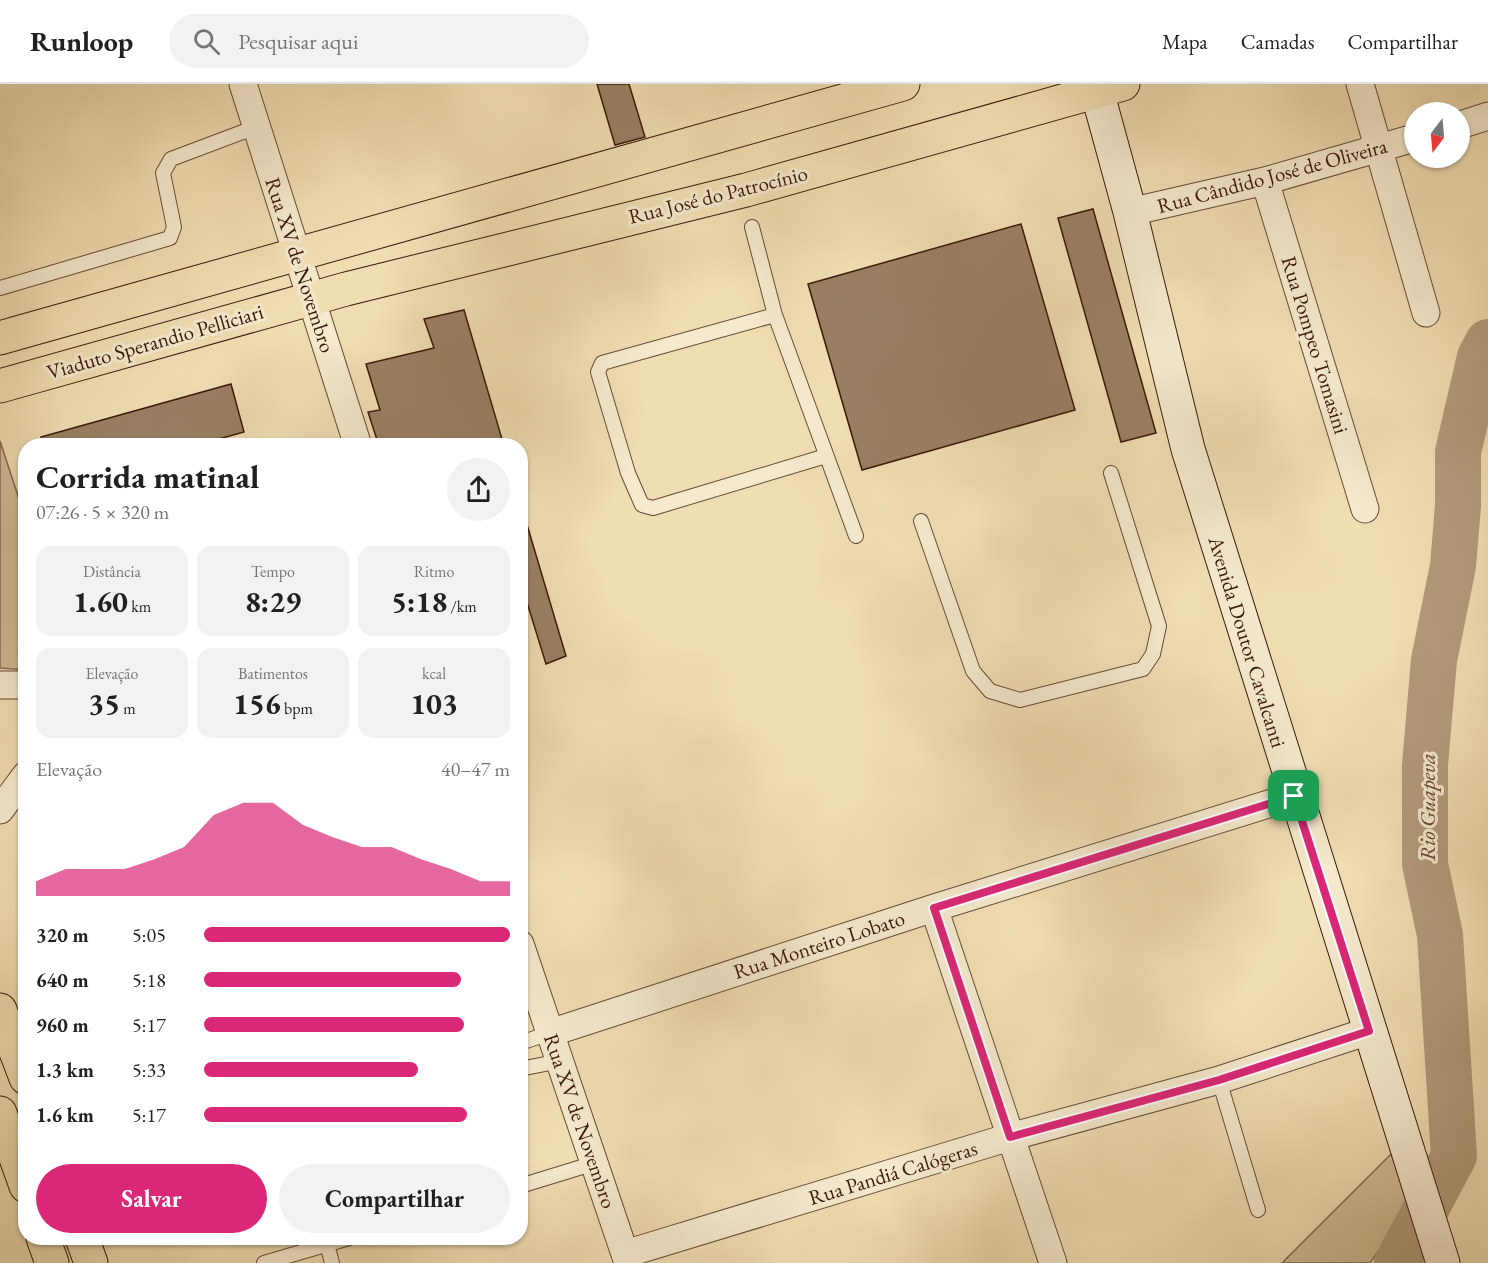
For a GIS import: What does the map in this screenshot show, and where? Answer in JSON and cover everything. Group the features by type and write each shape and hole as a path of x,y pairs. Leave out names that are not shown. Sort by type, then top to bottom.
{"main road":[{"path":"0,338 296,252 656,155 903,84"},
{"name":"Avenida Doutor Cavalcanti","path":"1105,86 1130,212 1188,449 1294,796 1418,1176 1443,1263"},
{"name":"Rua José do Patrocínio","path":"311,298 481,253 746,190 1105,86"},
{"name":"Viaduto Sperandio Pelliciari","path":"0,386 311,298"},
{"path":"0,1010 18,1057"},
{"path":"0,1113 18,1164"},
{"path":"46,1245 52,1263"},
{"path":"85,1245 91,1263"}],"street":[{"name":"Rua XV de Novembro","path":"243,84 355,438"},
{"path":"1360,84 1426,313"},
{"path":"1470,122 1488,116"},
{"name":"Rua Cândido José de Oliveira","path":"1130,212 1265,181 1404,141"},
{"name":"Rua Pompeo Tomasini","path":"1265,181 1365,509"},
{"path":"0,685 18,685"},
{"path":"0,810 18,786"},
{"name":"Rua Monteiro Lobato","path":"550,1033 934,908 1294,796"},
{"path":"934,908 1053,1263"},
{"name":"Rua XV de Novembro","path":"528,968 627,1259"},
{"name":"Rua Pandiá Calógeras","path":"627,1259 1010,1137 1219,1080 1369,1031"}],"lane":[{"path":"0,288 170,238 174,227 163,173 171,159 256,127"},
{"path":"752,227 775,315 856,536"},
{"path":"775,315 602,363 598,372 628,473 642,505 653,508 826,456"},
{"path":"921,521 973,671 990,691 1020,700 1143,669 1154,654 1159,626 1110,473"},
{"path":"528,1040 550,1033"},
{"path":"528,1067 560,1061"},
{"path":"1219,1080 1258,1210"},
{"path":"528,1184 595,1163"},
{"path":"264,1263 324,1245"},
{"path":"327,1245 332,1263"}],"shaded area":[{"path":"0,441 18,496 18,669 0,668"},
{"path":"1393,1152 1413,1202 1370,1263 1282,1263"}],"building":[{"path":"597,84 629,84 645,137 615,145"},
{"path":"1093,209 1156,433 1121,442 1058,218"},
{"path":"1021,224 1075,410 862,470 808,284"},
{"path":"464,310 502,438 376,438 368,412 380,410 366,364 434,348 424,319"},
{"path":"231,384 244,432 223,438 41,437"},
{"path":"528,528 566,656 546,664 528,606"}],"waterway":[{"name":"Rio Guapeva","path":"1397,1263 1454,1156 1440,935 1425,864 1425,765 1434,660 1453,566 1458,506 1458,452 1480,357 1488,342"}],"route":[{"path":"1294,796 1369,1031 1219,1080 1010,1137 1005,1116 934,908 1294,796"}]}
